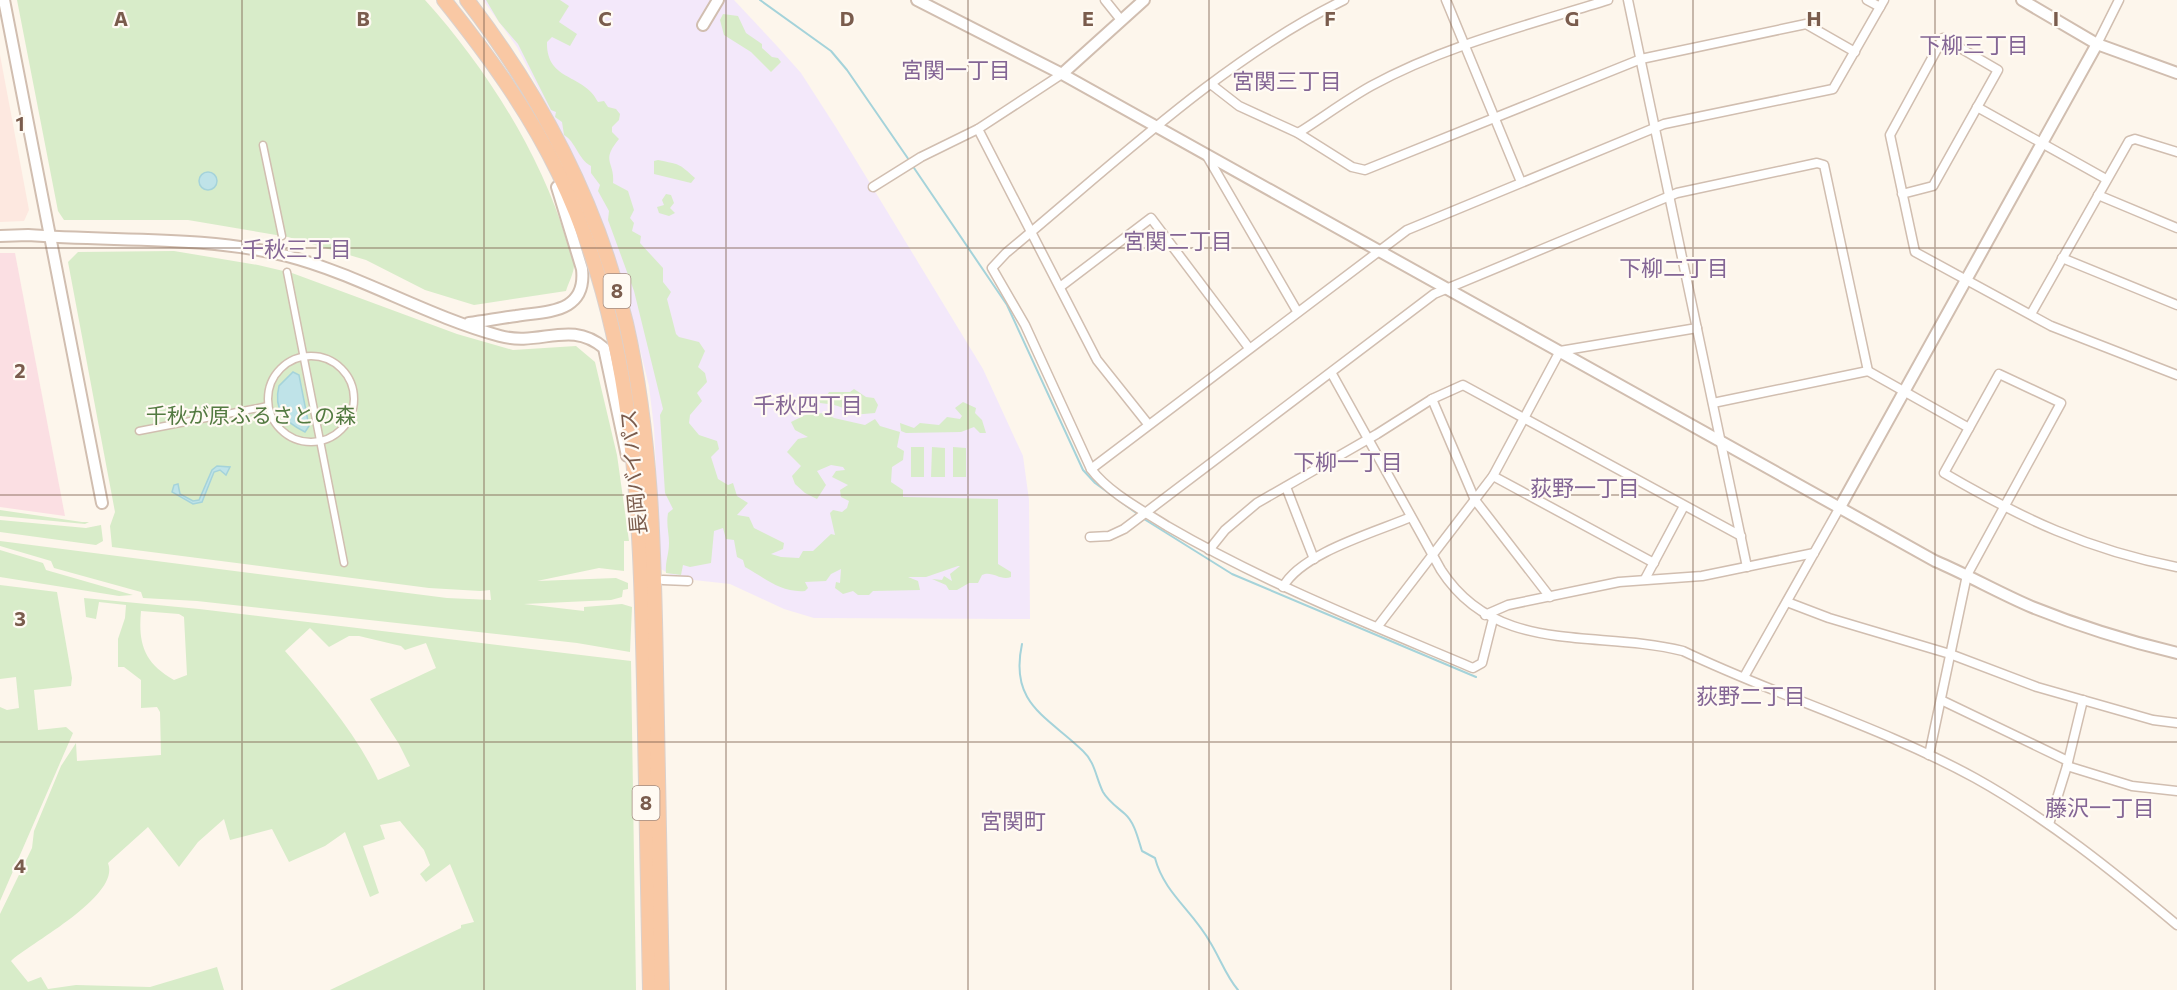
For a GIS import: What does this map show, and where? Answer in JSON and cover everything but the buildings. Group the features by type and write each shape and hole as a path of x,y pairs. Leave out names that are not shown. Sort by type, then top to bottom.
{"highway":[{"name":"長岡バイパス","path":"467,0 526,84 568,162 599,234 626,324 640,403 651,513 650,990"},
{"name":"長岡バイパス","path":"446,3 489,57 530,119 560,176 576,213 610,314 626,387 649,616 662,990"}],"street":[{"path":"4,0 102,503"},
{"path":"474,0 487,17 495,37"},
{"path":"703,25 718,0"},
{"path":"917,0 1062,74 1155,128 1935,561 2001,593 2078,625 2110,636 2177,653"},
{"path":"1105,0 1121,20"},
{"path":"873,187 921,157 978,129 1062,74 1144,0"},
{"path":"1344,0 1284,34 1155,128 1031,232 992,268 1025,325 1091,469 1097,477 1144,512 1209,550 1283,587 1473,668 1482,663 1489,617 1502,607 1619,582 1702,576 1814,553"},
{"path":"1446,0 1521,182"},
{"path":"1298,134 1370,87 1466,46 1608,0"},
{"path":"1628,0 1747,567"},
{"path":"1091,469 1407,230 1656,127 1829,90 1836,86 1882,4 1867,0"},
{"path":"2022,0 2097,44 2177,73"},
{"path":"1744,677 2043,144 2119,0"},
{"path":"1212,85 1239,106 1298,134 1352,167 1365,170 1641,59 1806,24 1855,52"},
{"path":"1902,194 1933,186 1998,70 1942,38 1890,135 1902,194 1914,252 1967,278 2051,326 2177,375"},
{"path":"1977,107 2106,180"},
{"path":"466,323 556,311 572,302 582,283 582,269 562,198 536,141 530,119"},
{"path":"978,129 1097,360 1148,424"},
{"path":"2031,314 2106,180 2132,139 2177,152"},
{"path":"263,145 282,236"},
{"path":"1207,156 1297,311"},
{"path":"1090,537 1115,535 1332,374 1434,294 1670,196 1817,163 1824,165 1868,371"},
{"path":"2098,195 2177,228"},
{"path":"1060,287 1151,218 1249,348"},
{"path":"0,236 216,243 256,249 310,262 435,315 520,340 581,334 604,348 638,509"},
{"path":"2062,258 2177,305"},
{"path":"287,272 344,563"},
{"path":"1560,351 1697,328"},
{"path":"1378,626 1494,476 1560,351"},
{"path":"303,356 316,356 336,364 344,372 353,392 351,414 346,424 340,431 320,441 309,442 283,432 276,425 268,406 270,388 276,374 290,361 303,356"},
{"path":"1713,403 1868,371 1969,428"},
{"path":"1332,374 1432,556 1455,590 1489,617 1522,631 1659,645 1683,651 1929,754 1994,789 2049,824 2177,925"},
{"path":"1929,754 1966,575 2003,507 2061,403 1999,374 1944,473 2003,507 2058,533 2104,549 2177,567"},
{"path":"1209,550 1246,510 1368,440 1432,399 1463,385 1741,536"},
{"path":"1432,399 1475,500 1551,597"},
{"path":"139,430 268,406"},
{"path":"1494,476 1654,563"},
{"path":"1286,487 1314,559"},
{"path":"1645,579 1684,506"},
{"path":"1283,587 1295,570 1314,559 1411,517"},
{"path":"663,579 688,581"},
{"path":"1787,602 1829,618 1950,654 2037,687 2153,720 2177,723"},
{"path":"1941,700 2068,764 2132,786 2177,791"},
{"path":"2049,824 2068,764 2083,700"}],"shaded area":[{"path":"483,0 734,0 801,73 983,369 1023,456 1029,500 1030,619 814,618 784,609 730,584 676,578 661,569 654,428 649,386 626,292 594,203 576,162 517,47"},
{"path":"0,55 29,210 24,221 0,222"},
{"path":"0,253 15,253 65,516 0,507"}],"green space":[{"path":"17,0 425,0 447,25 489,82 526,143 542,175 574,262 566,291 474,305 425,290 366,260 288,237 188,220 64,220 58,211"},
{"path":"486,0 560,0 569,6 559,22 577,34 570,46 552,37 547,42 548,55 559,71 584,86 598,102 604,101 608,107 616,109 620,114 619,120 612,127 612,132 619,139 609,157 613,183 628,191 634,210 630,218 634,223 632,231 641,236 640,243 663,268 663,282 671,292 667,299 676,334 679,337 699,342 705,351 698,367 705,373 707,382 697,393 702,401 690,415 689,423 699,435 717,441 719,449 711,457 718,479 728,485 733,483 737,496 748,503 737,515 749,517 754,528 784,543 783,549 771,554 799,558 803,551 813,551 831,534 835,535 830,513 833,510 842,512 847,508 849,501 841,497 840,490 848,485 832,477 836,471 845,470 843,467 831,465 817,471 826,485 817,499 805,493 795,484 792,476 801,466 787,452 798,439 808,437 795,430 791,422 807,414 826,413 834,418 865,425 875,419 880,426 900,432 897,447 904,451 903,460 892,467 891,482 903,490 903,497 998,499 998,564 1011,572 1011,577 1003,578 986,574 982,575 978,583 969,583 957,590 949,590 946,585 932,579 942,580 944,576 952,581 950,574 960,566 958,566 926,577 908,577 918,581 920,590 873,591 869,595 858,595 853,591 843,594 835,588 836,582 840,583 841,569 831,574 826,581 805,582 808,588 805,591 788,590 745,567 743,560 737,557 734,540 726,539 723,528 714,531 711,563 690,567 683,565 681,575 666,573 669,543 667,517 673,509 665,493 660,415 663,409 634,291 608,220 609,211 598,191 600,185 591,173 591,166 564,135 562,122 555,117 556,112 551,110 518,44 499,22"},
{"path":"723,14 738,16 746,33 762,44 762,48 772,57 778,58 781,62 771,72 751,52 724,35 720,20"},
{"path":"654,161 678,165 695,178 691,183 654,174"},
{"path":"666,194 671,195 674,203 670,208 675,213 669,216 659,213 657,207 664,205 662,200"},
{"name":"千秋が原ふるさとの森","path":"174,251 292,273 457,334 513,350 576,346 595,362 617,455 629,541 624,541 624,571 599,568 537,581 616,578 628,583 628,589 623,590 622,597 611,600 524,604 584,611 584,607 622,604 632,607 630,652 577,643 197,601 143,598 141,592 54,568 51,561 0,546 0,541 447,598 491,600 490,590 429,588 112,547 110,526 115,512 68,262 78,252"},
{"path":"854,389 866,397 874,398 878,405 875,413 852,415 842,408 820,403 819,399 825,399 829,392 850,392"},
{"path":"963,402 976,408 975,413 982,420 986,433 980,433 974,427 961,432 906,433 901,431 900,423 914,428 920,423 939,425 947,417 960,419 962,416 955,408"},
{"path":"911,447 924,447 924,477 911,477"},
{"path":"932,447 945,448 945,477 931,477"},
{"path":"953,447 966,448 966,477 953,477"},
{"path":"0,510 89,522 85,524 0,516"},
{"path":"0,520 86,528 101,525 103,541 96,545 0,532"},
{"path":"0,550 43,563 46,570 133,595 119,596 0,577"},
{"path":"0,585 57,592 72,678 71,686 34,690 38,730 66,727 73,733 0,901 0,707 7,710 19,708 16,677 0,679"},
{"path":"84,598 199,609 631,661 636,990 330,990 461,928 461,925 474,922 450,864 426,882 420,874 430,865 424,850 400,821 380,825 385,839 363,846 379,893 370,897 345,832 325,846 289,862 272,829 230,840 224,819 198,842 179,867 148,827 108,863 108,876 101,890 89,904 11,961 28,982 41,977 48,989 76,985 150,987 217,967 224,990 0,990 0,914 32,848 34,831 61,766 76,743 77,761 161,755 160,712 157,707 141,708 141,680 124,667 118,667 118,639 125,618 126,605 99,602 96,619 86,617","holes":["141,611 179,614 184,617 187,675 174,680 164,674 150,659 142,643","310,628 329,647 349,636 359,636 401,646 405,650 426,643 436,668 370,699 399,744 410,766 378,780 348,729 285,651"]}],"water":[{"path":"208,172 214,175 217,181 214,187 208,190 202,187 199,181 202,175"},
{"path":"293,372 299,375 309,426 305,432 286,419 279,408 279,386"},
{"path":"217,466 230,467 226,475 220,470 214,472 202,502 193,504 172,492 174,485 178,484 180,494 193,501 199,500 212,470"}],"waterway":[{"path":"760,0 831,51 847,70 909,160"},
{"path":"912,165 1007,305 1083,470 1095,483 1139,515"},
{"path":"1144,519 1232,574 1476,677"},
{"path":"1022,644 1019,664 1026,695 1044,718 1087,755 1105,795 1131,822 1142,851 1155,858 1165,882 1203,931 1238,990"}],"district":[{"name":"下柳三丁目","path":"1974,45"},
{"name":"宮関一丁目","path":"956,70"},
{"name":"宮関三丁目","path":"1287,81"},
{"name":"宮関二丁目","path":"1178,241"},
{"name":"千秋三丁目","path":"297,249"},
{"name":"下柳二丁目","path":"1674,268"},
{"name":"千秋四丁目","path":"808,405"},
{"name":"下柳一丁目","path":"1348,462"},
{"name":"荻野一丁目","path":"1585,488"},
{"name":"荻野二丁目","path":"1751,696"},
{"name":"藤沢一丁目","path":"2100,808"},
{"name":"宮関町","path":"1013,821"}]}
